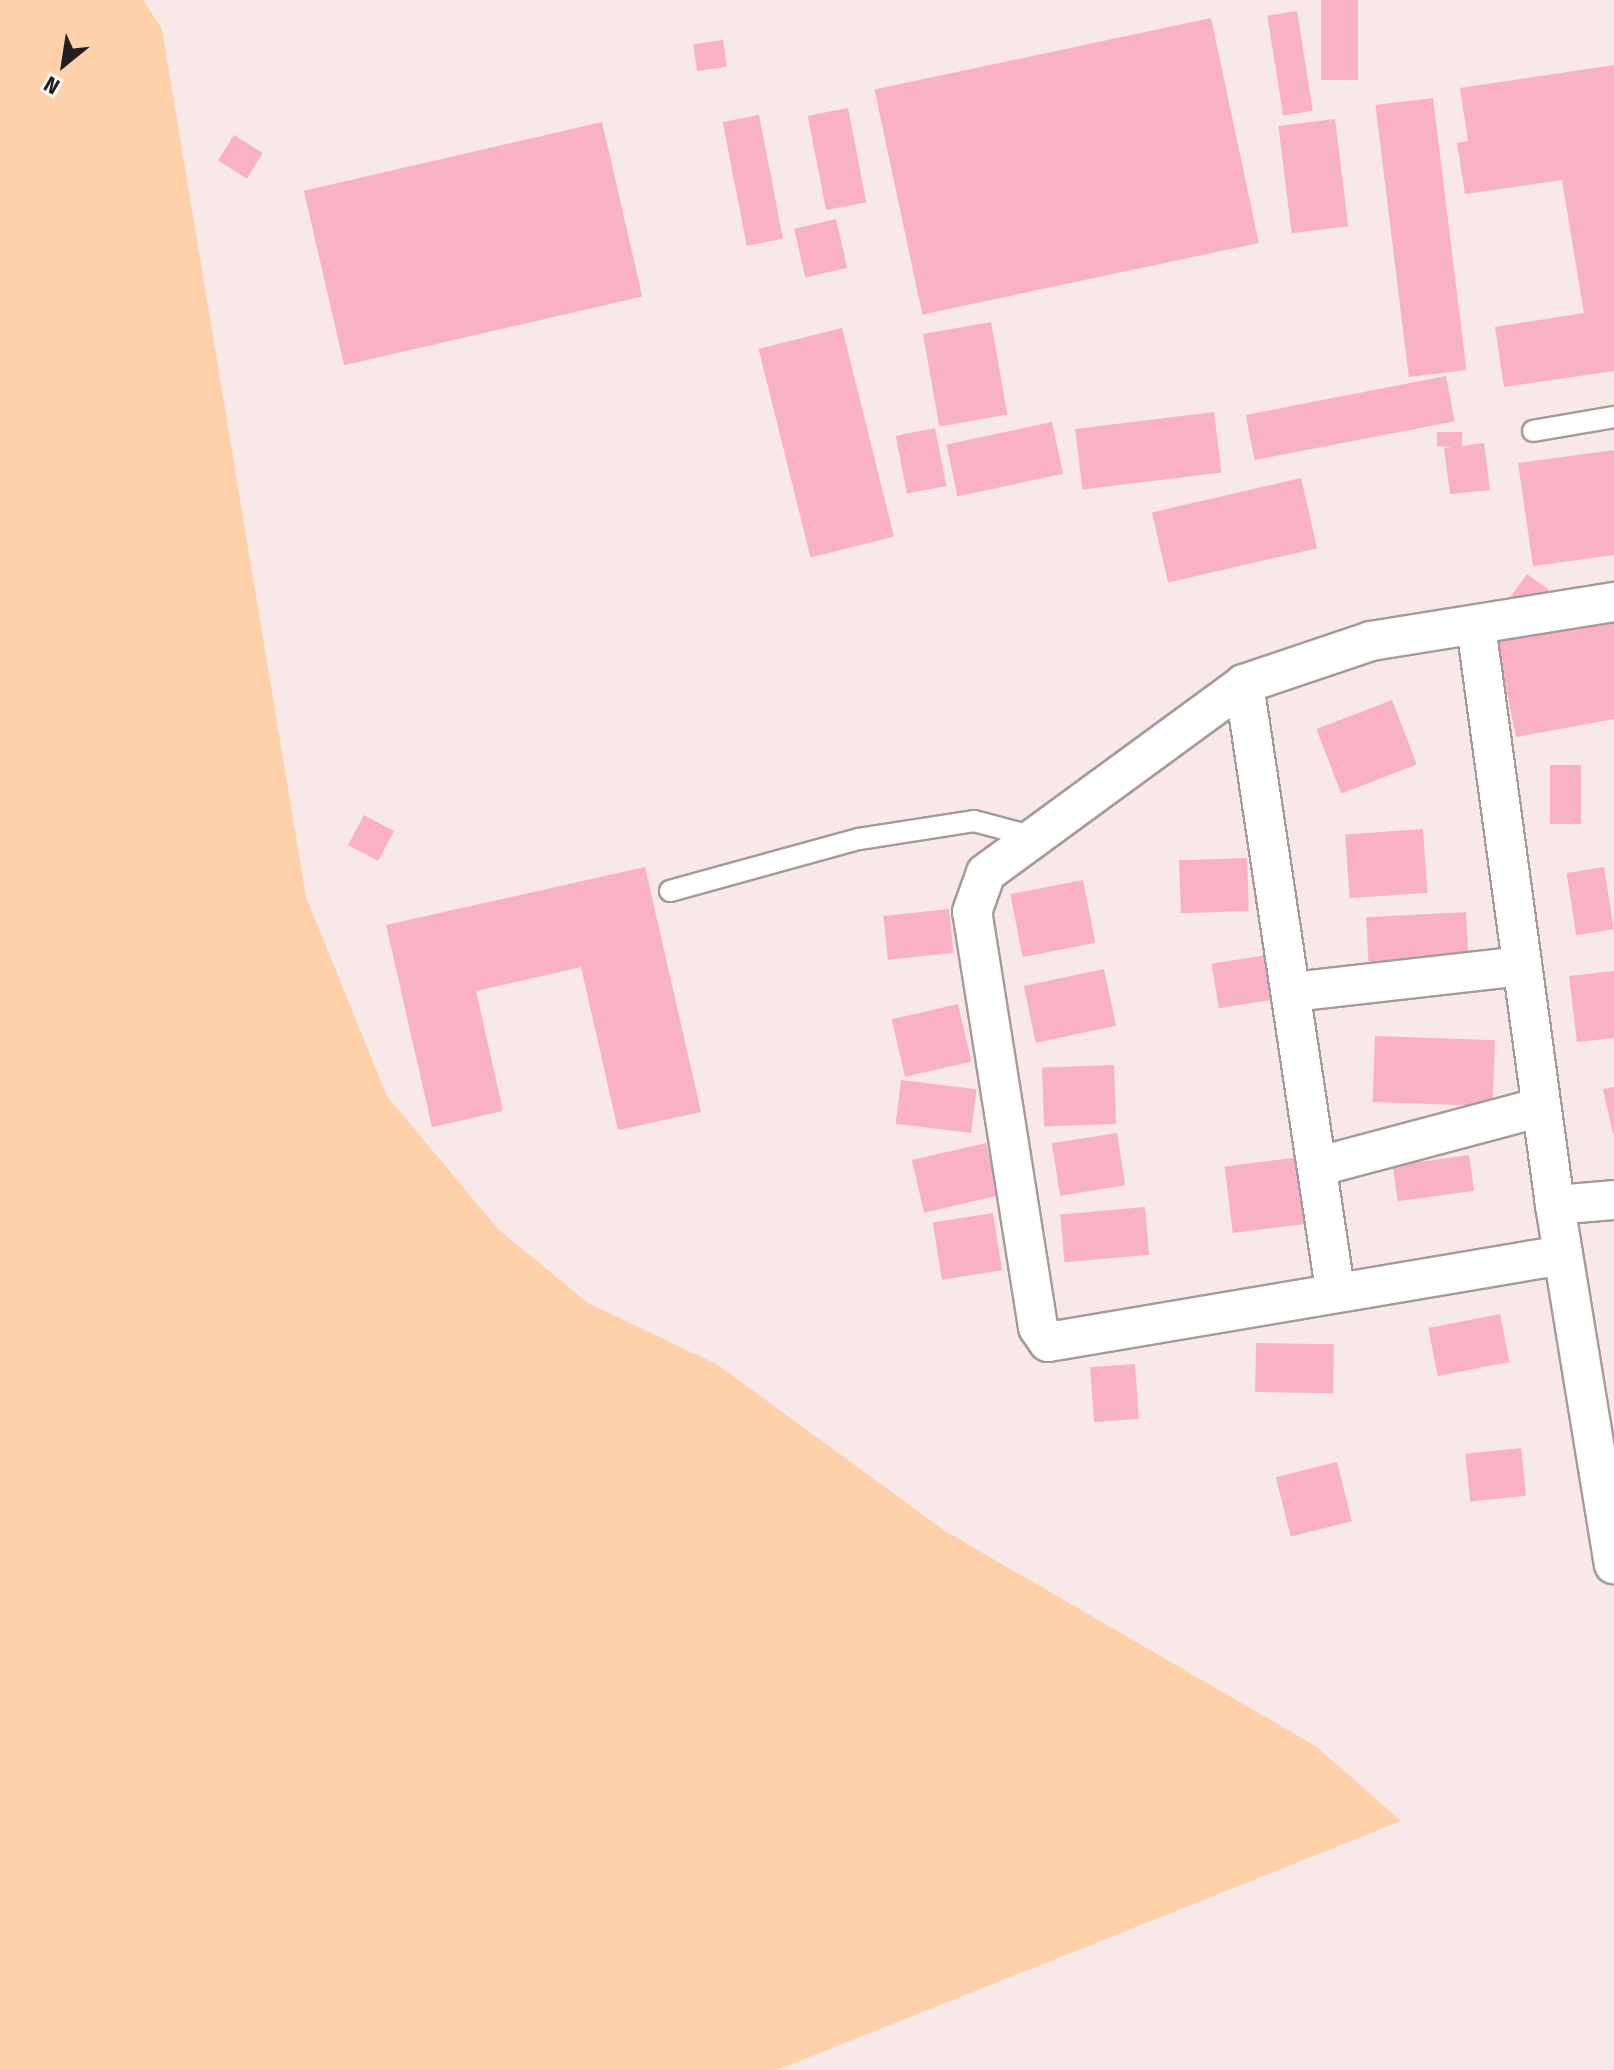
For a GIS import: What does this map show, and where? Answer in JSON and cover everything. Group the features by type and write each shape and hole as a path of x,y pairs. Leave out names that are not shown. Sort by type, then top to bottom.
{"street":[{"path":"1563,1255 1335,1289 1060,1345 1041,1337 972,912 986,873 1244,684 1371,641 1614,602"},
{"path":"1476,626 1555,1205 1614,1564"},
{"path":"1244,684 1320,1166 1335,1289"},
{"path":"1293,992 1520,966"},
{"path":"1320,1166 1541,1107"},
{"path":"1555,1205 1614,1200"}],"lane":[{"path":"1533,431 1614,417"},
{"path":"670,891 859,839 974,821 1034,837"}],"shaded area":[{"path":"0,0 143,0 162,29 306,897 387,1096 498,1229 588,1303 718,1365 945,1531 1317,1747 1401,1821 777,2070 0,2070"}],"building":[{"path":"1321,0 1358,0 1358,80 1321,80"},
{"path":"1297,11 1313,111 1283,115 1267,16"},
{"path":"1211,18 1259,243 922,314 875,90"},
{"path":"723,40 727,67 697,71 693,44"},
{"path":"1614,65 1614,371 1504,387 1495,327 1584,313 1562,180 1465,194 1457,143 1468,141 1460,88"},
{"path":"1433,98 1466,370 1409,377 1375,105"},
{"path":"848,108 866,202 826,210 808,116"},
{"path":"759,115 783,239 747,246 723,122"},
{"path":"1335,119 1348,226 1292,233 1278,126"},
{"path":"602,122 642,296 344,365 304,191"},
{"path":"234,135 263,153 247,178 218,160"},
{"path":"836,219 847,268 805,277 794,229"},
{"path":"991,322 1007,415 939,427 923,334"},
{"path":"842,328 894,537 811,557 759,349"},
{"path":"1446,376 1455,421 1255,460 1246,415"},
{"path":"1214,412 1221,473 1082,490 1075,429"},
{"path":"1052,422 1063,474 957,496 946,444"},
{"path":"935,428 946,486 907,494 896,436"},
{"path":"1437,432 1462,432 1462,446 1484,443 1490,490 1450,494 1444,448 1452,447 1437,446"},
{"path":"1614,450 1614,555 1533,566 1518,463"},
{"path":"1301,478 1317,548 1168,583 1152,512"},
{"path":"1527,574 1549,590 1532,613 1511,597"},
{"path":"1614,609 1614,719 1516,737 1495,632"},
{"path":"1392,700 1417,764 1341,793 1316,729"},
{"path":"1550,765 1581,765 1581,824 1550,824"},
{"path":"364,815 394,831 378,861 348,845"},
{"path":"1423,829 1427,893 1350,898 1345,834"},
{"path":"1247,858 1249,911 1181,913 1179,860"},
{"path":"645,867 701,1112 618,1130 581,967 476,991 503,1111 432,1127 386,925"},
{"path":"1604,867 1614,929 1576,935 1566,873"},
{"path":"1083,880 1095,943 1023,957 1010,894"},
{"path":"949,909 954,953 888,960 883,916"},
{"path":"1466,912 1469,964 1369,969 1366,917"},
{"path":"1267,955 1274,999 1219,1008 1212,964"},
{"path":"1104,969 1116,1026 1036,1043 1024,986"},
{"path":"1614,971 1614,1038 1577,1042 1569,976"},
{"path":"958,1004 971,1061 905,1077 892,1019"},
{"path":"1375,1036 1495,1040 1493,1106 1373,1102"},
{"path":"1114,1065 1116,1124 1044,1126 1042,1068"},
{"path":"901,1080 976,1089 971,1133 896,1124"},
{"path":"1614,1087 1614,1134 1613,1134 1603,1089"},
{"path":"1117,1133 1125,1185 1060,1196 1052,1143"},
{"path":"986,1143 998,1196 924,1213 912,1160"},
{"path":"1469,1155 1474,1191 1398,1201 1393,1166"},
{"path":"1301,1157 1309,1224 1233,1233 1225,1166"},
{"path":"1145,1207 1149,1255 1065,1262 1060,1214"},
{"path":"993,1213 1002,1270 942,1280 933,1223"},
{"path":"1500,1314 1509,1362 1438,1376 1428,1328"},
{"path":"1256,1343 1334,1344 1333,1393 1255,1392"},
{"path":"1135,1364 1139,1419 1094,1422 1090,1367"},
{"path":"1521,1448 1526,1496 1470,1502 1465,1454"},
{"path":"1337,1462 1352,1521 1291,1536 1276,1477"}]}
